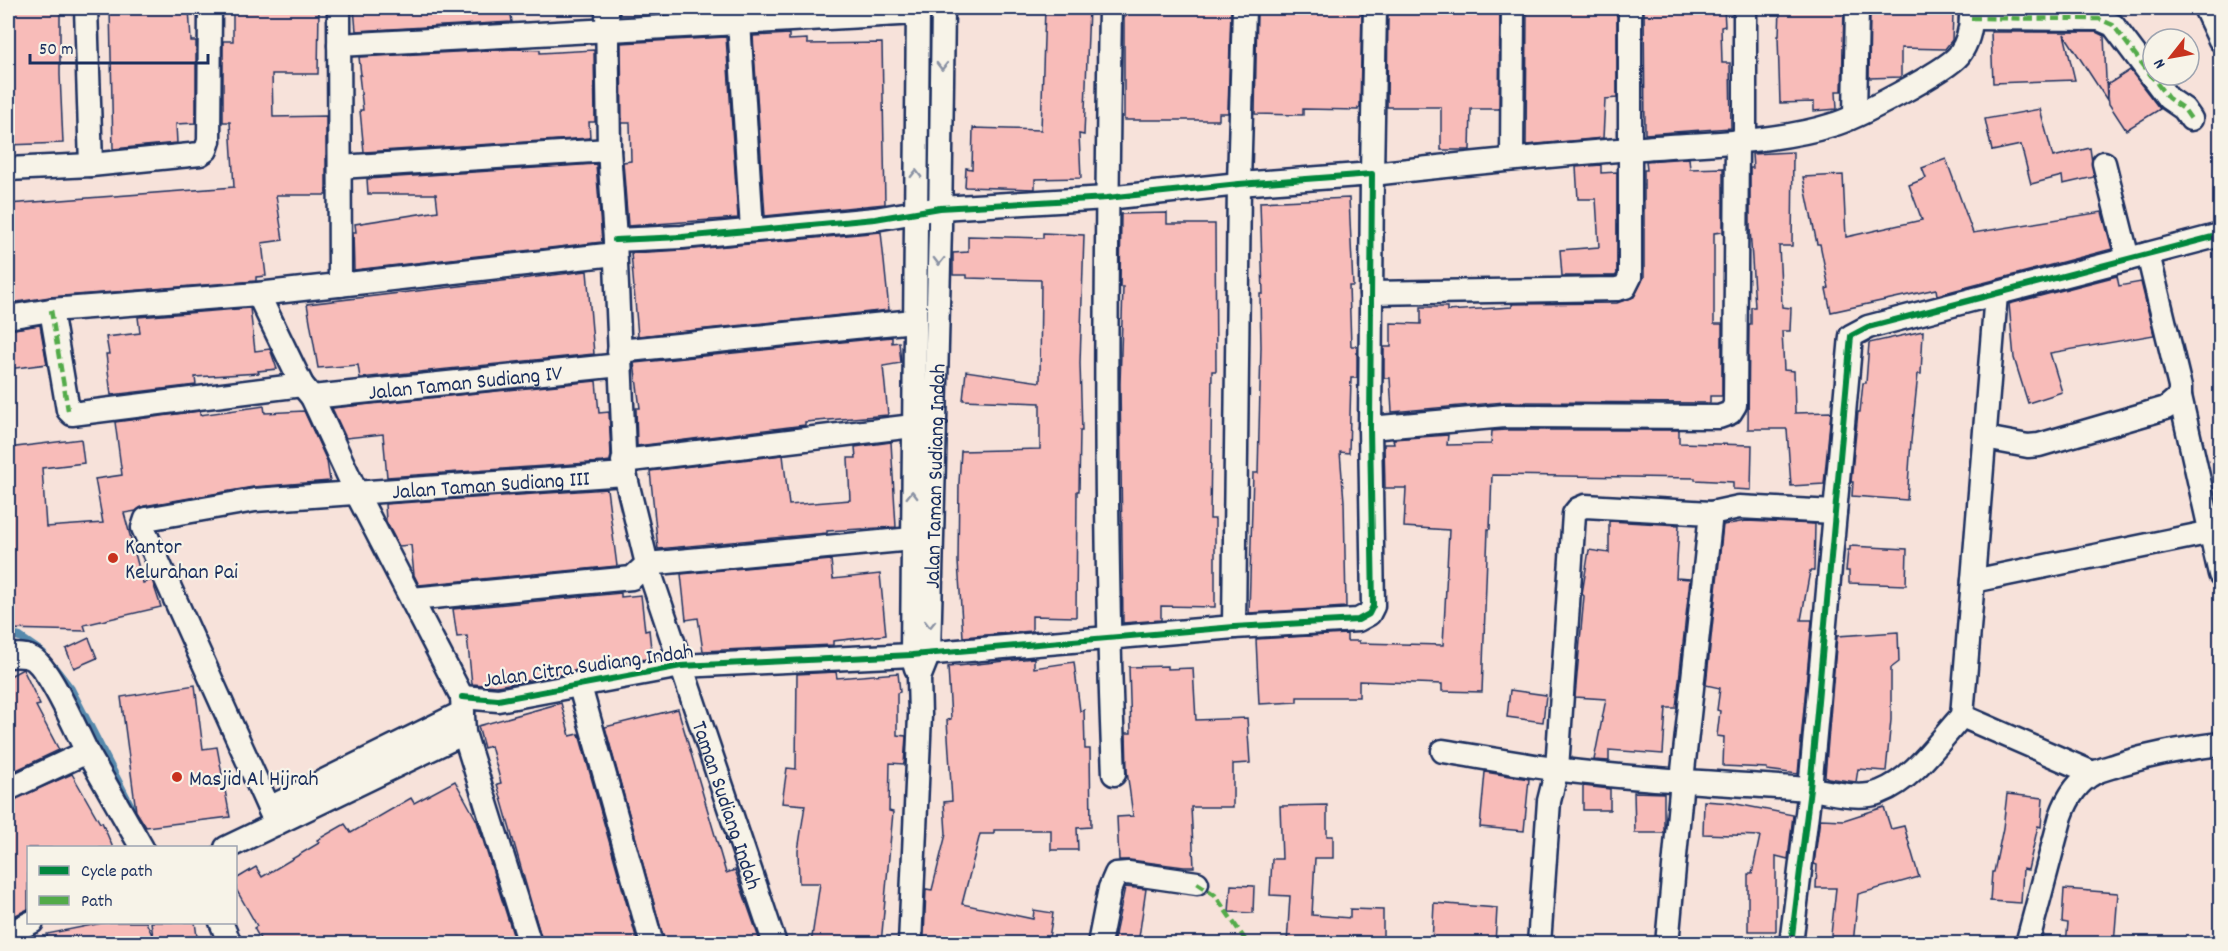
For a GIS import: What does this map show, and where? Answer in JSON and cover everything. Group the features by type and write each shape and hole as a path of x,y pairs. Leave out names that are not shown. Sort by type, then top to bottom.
{"street":[{"path":"86,8 91,165"},
{"path":"8,169 91,165 200,154 206,150 209,141 210,8"},
{"path":"339,8 340,285"},
{"name":"Jalan Taman Sudiang Indah","path":"910,944 920,727 919,678 940,208 943,8"},
{"path":"1110,8 1107,198 1108,638 1114,774"},
{"path":"1234,627 1239,184 1244,8"},
{"path":"1375,8 1370,428 1505,416 1719,417 1730,413 1735,405 1745,8"},
{"path":"1512,158 1513,8"},
{"path":"1371,293 1617,289 1625,287 1630,277 1630,8"},
{"path":"1855,115 1857,8"},
{"path":"2205,8 2220,40"},
{"path":"339,45 607,19 739,22 918,10 912,539 920,654"},
{"path":"8,317 51,310 258,294 340,285 682,237 875,219 940,208 1107,198 1239,184 1372,174 1512,158 1741,140 1814,130 1833,125 1855,115 1952,61 1965,45 1971,13 2106,21 2113,25 2168,98 2184,109 2191,119"},
{"name":"Taman Sudiang Indah","path":"607,19 609,150 624,468 647,564 775,944"},
{"path":"739,22 752,230"},
{"path":"340,167 609,150"},
{"path":"2104,163 2138,256 2180,396 2220,574"},
{"path":"1791,944 1810,789 1851,336 1868,327 2220,235"},
{"path":"258,294 412,599 463,714 530,944"},
{"path":"1443,752 1557,769 1810,789 1860,796 1878,794 1895,786 1913,770 1962,716 1996,294"},
{"name":"Jalan Taman Sudiang IV","path":"51,310 68,410 72,414 619,358 914,321"},
{"path":"1985,438 2028,446 2039,445 2166,408 2180,396"},
{"name":"Jalan Taman Sudiang III","path":"273,816 143,528 146,519 255,500 357,494 624,468 913,426"},
{"name":"Jalan Citra Sudiang Indah","path":"463,714 498,700 579,683 681,666 920,654 1234,627 1358,620 1371,611 1373,606 1370,428"},
{"path":"1539,944 1549,801 1557,769 1574,514 1585,506 1712,513 1739,507 1835,512"},
{"path":"1667,944 1682,780 1712,513"},
{"path":"1973,581 2212,532"},
{"path":"412,599 632,578 647,564 912,539"},
{"path":"8,656 21,654 33,658 45,671 87,752 141,846"},
{"path":"579,683 652,944"},
{"path":"229,846 273,816 463,714"},
{"path":"1962,716 2093,774"},
{"path":"2027,944 2066,801 2076,787 2093,774 2142,757 2172,750 2220,744"},
{"path":"8,789 87,752"},
{"path":"1099,944 1112,880 1116,874 1128,873 1197,883"},
{"path":"8,934 28,924"},
{"path":"222,924 230,944"}],"building":[{"path":"8,8 60,8 63,143 8,145"},
{"path":"110,8 189,8 191,41 196,41 196,123 176,124 177,143 113,149"},
{"path":"233,8 319,8 318,74 272,74 273,117 326,116 326,195 276,195 283,240 262,243 266,276 256,277 256,281 50,297 10,303 8,204 234,187 230,122 223,122 223,41 233,41"},
{"path":"354,8 510,8 512,22 356,31"},
{"path":"662,8 773,8 662,14"},
{"path":"1045,8 1089,8 1084,135 1079,134 1081,178 1035,179 1035,189 965,187 966,168 972,169 973,128 1041,130"},
{"path":"1124,8 1231,8 1228,113 1219,113 1219,120 1124,120"},
{"path":"1257,8 1362,8 1360,108 1358,110 1303,109 1303,115 1255,114"},
{"path":"1388,8 1500,8 1499,109 1471,109 1470,150 1441,150 1441,107 1387,107"},
{"path":"1527,8 1617,8 1617,98 1605,99 1603,138 1526,145"},
{"path":"1644,8 1724,8 1725,26 1721,27 1722,63 1730,63 1731,128 1645,134"},
{"path":"1780,8 1844,8 1842,91 1836,91 1837,109 1814,111 1814,102 1780,103 1778,36"},
{"path":"1870,8 1951,8 1952,40 1945,49 1901,48 1901,77 1869,78"},
{"path":"1991,32 2096,32 2104,36 2107,100 2064,34 2075,80 1993,83"},
{"path":"789,34 789,40 807,39 807,44 882,43 885,204 765,216 753,36"},
{"path":"726,37 738,218 628,226 623,162 631,161 630,123 622,123 621,43"},
{"path":"515,49 540,50 540,53 594,50 595,122 589,122 590,138 364,152 359,57"},
{"path":"2130,70 2160,109 2126,130 2109,104 2107,85"},
{"path":"2040,109 2053,157 2090,148 2094,177 2063,184 2062,176 2031,184 2021,145 1992,151 1985,119"},
{"path":"1793,152 1792,246 1779,246 1782,307 1791,308 1790,331 1782,331 1784,370 1794,371 1795,413 1831,412 1824,484 1791,486 1787,429 1748,429 1749,324 1751,324 1751,307 1755,307 1750,228 1752,154"},
{"path":"1689,158 1690,169 1723,168 1723,232 1714,233 1714,324 1722,324 1722,396 1710,396 1710,403 1505,402 1392,412 1390,378 1384,378 1384,347 1391,347 1391,323 1421,324 1421,307 1447,307 1447,311 1512,307 1512,304 1617,303 1634,297 1644,277 1644,170 1647,170 1646,161"},
{"path":"1946,159 1973,233 2102,212 2112,249 1937,295 1936,289 1831,312 1826,289 1829,288 1820,244 1817,244 1803,177 1843,175 1846,237 1922,220 1909,185 1926,178 1922,168"},
{"path":"596,164 602,242 354,270 353,232 356,232 355,224 438,211 436,194 368,194 367,179"},
{"path":"1601,165 1601,173 1617,172 1617,274 1615,276 1562,276 1560,250 1599,247 1596,199 1578,199 1576,167"},
{"path":"1349,198 1353,286 1349,286 1351,346 1357,346 1357,378 1351,378 1349,453 1340,452 1344,501 1346,607 1249,613 1253,473 1258,473 1260,294 1263,294 1260,202"},
{"path":"1167,213 1167,224 1215,224 1216,371 1212,371 1210,519 1215,519 1215,607 1161,606 1161,620 1123,623 1120,384 1123,287 1120,287 1121,214"},
{"path":"881,232 889,310 638,336 631,253"},
{"path":"1043,233 1084,235 1080,363 1082,431 1080,431 1079,491 1077,491 1076,617 1032,616 1032,631 963,637 958,562 961,451 1040,449 1040,403 963,400 966,371 1040,382 1041,280 967,278 967,275 953,275 953,253 968,252 968,236 1043,238"},
{"path":"587,271 594,354 360,378 358,365 318,368 307,304"},
{"path":"2117,276 2119,286 2141,282 2154,335 2050,353 2062,392 2028,403 2014,358 2009,304"},
{"path":"250,308 255,351 270,349 277,369 258,371 259,373 195,377 196,385 111,395 106,337 140,333 138,317"},
{"path":"40,325 47,364 8,369 8,330"},
{"path":"1923,331 1921,374 1918,374 1907,500 1852,496 1853,482 1851,482 1858,412 1860,412 1863,383 1866,383 1869,343"},
{"path":"892,337 892,343 899,342 901,363 883,366 888,415 805,422 805,425 637,446 636,408 640,408 634,363"},
{"path":"596,381 599,413 609,412 611,456 610,461 603,462 387,477 383,434 346,438 332,408"},
{"path":"264,406 265,413 304,411 327,461 330,481 253,487 144,506 136,511 124,513 143,583 152,580 161,607 84,625 86,631 8,629 8,489 14,489 8,462 8,448 81,439 84,463 42,468 46,527 103,523 95,479 122,475 115,422 200,411 200,415"},
{"path":"1679,430 1679,443 1752,445 1751,490 1733,489 1733,482 1695,480 1695,478 1492,475 1482,692 1442,691 1442,684 1359,681 1359,697 1297,697 1297,702 1259,704 1256,639 1347,634 1347,641 1359,641 1359,643 1443,645 1449,530 1404,527 1406,488 1385,488 1384,444 1394,444 1393,439 1448,435 1447,445 1491,444 1492,431"},
{"path":"891,442 896,527 827,531 827,533 658,549 650,471 783,455 789,505 850,500 848,458 856,458 855,447"},
{"path":"607,489 617,566 419,585 414,575 411,545 399,546 386,521 385,504"},
{"path":"1609,521 1679,525 1676,578 1690,579 1676,708 1666,708 1663,754 1609,750 1609,761 1594,760 1606,699 1575,697 1584,596 1582,594 1589,550 1609,553"},
{"path":"1746,521 1815,524 1814,571 1810,571 1801,620 1812,620 1798,774 1767,770 1767,768 1723,766 1724,737 1717,736 1720,688 1706,685 1723,525"},
{"path":"1850,546 1907,549 1906,585 1849,583 1849,571 1846,571"},
{"path":"831,560 833,579 880,574 886,635 833,641 833,645 703,651 698,618 686,620 681,574"},
{"path":"621,593 621,597 641,595 645,631 649,630 652,658 497,686 472,684 467,636 457,637 453,609"},
{"path":"1898,632 1899,662 1891,668 1891,720 1886,771 1858,769 1856,782 1828,778 1825,776 1837,636"},
{"path":"89,638 97,658 74,668 66,649"},
{"path":"1034,658 1034,668 1074,662 1080,711 1084,710 1085,749 1090,749 1091,827 1077,828 1078,850 1051,850 1051,830 994,830 994,834 980,834 962,904 1033,919 1034,910 1053,913 1048,944 947,944 947,940 924,937 926,889 932,890 946,834 944,802 952,801 947,720 951,719 948,667"},
{"path":"1167,666 1167,669 1193,668 1196,720 1247,718 1250,763 1233,764 1233,807 1191,807 1194,867 1119,860 1117,817 1133,816 1127,771 1126,733 1131,733 1129,667"},
{"path":"23,669 40,705 36,706 59,750 8,774 8,677"},
{"path":"836,672 837,678 898,673 900,692 897,693 897,735 906,736 904,764 890,763 889,811 893,812 881,944 811,944 820,883 799,883 798,851 805,805 782,803 787,768 796,769 797,674"},
{"name":"Masjid Al Hijrah","path":"195,685 203,749 217,747 230,817 146,827 136,811 121,697"},
{"path":"1510,690 1546,695 1543,722 1507,717"},
{"path":"561,703 570,736 579,734 638,944 543,944 497,784 501,783 491,746 484,748 478,726"},
{"path":"678,709 726,873 735,870 761,944 665,944 605,727"},
{"path":"1485,772 1529,779 1524,831 1480,827"},
{"path":"72,774 100,823 102,822 112,846 27,846 27,910 8,919 8,802"},
{"path":"455,781 477,821 516,944 263,944 254,928 257,926 237,891 237,878 256,867 262,877 319,843 317,840 345,824 351,833 411,798 414,803"},
{"path":"1583,786 1610,789 1610,810 1583,810"},
{"path":"1634,792 1664,793 1664,833 1635,833"},
{"path":"2007,794 2043,798 2041,827 2038,826 2028,870 2023,869 2021,903 1990,901 1992,872 1994,872 2003,828"},
{"path":"1704,801 1731,803 1793,815 1788,859 1776,856 1776,931 1748,931 1748,874 1752,874 1760,836 1703,834"},
{"path":"1327,805 1327,836 1333,836 1333,858 1315,858 1312,915 1350,918 1350,909 1383,910 1383,944 1287,944 1290,896 1270,895 1272,859 1282,859 1280,806"},
{"path":"1884,807 1891,829 1904,826 1919,877 1858,894 1853,944 1830,944 1836,888 1816,888 1817,865 1814,864 1820,819 1844,820"},
{"path":"1231,885 1254,886 1253,913 1229,912"},
{"path":"1125,887 1146,889 1138,944 1113,944"},
{"path":"2064,889 2118,893 2114,944 2066,944 2068,923 2062,922"},
{"path":"1434,903 1497,908 1495,944 1432,944"},
{"path":"97,924 147,924 153,937 151,924 195,924 198,944 47,944 47,934"}],"waterway":[{"path":"8,634 20,637 43,653"},
{"path":"54,667 71,689 135,814"}],"marked path":[{"path":"1971,18 2099,19 2113,25 2168,98 2184,109 2191,119"},
{"path":"51,310 68,410"},
{"path":"1197,883 1215,895 1248,944"}],"cycle path":[{"path":"462,697 498,700 681,666 912,655 1234,627 1358,620 1369,614 1373,606 1370,428 1372,174 1239,184 1107,198 940,208 875,219 682,237 615,240"},
{"path":"1791,944 1810,789 1851,336 1868,327 2220,235"}],"place":[{"name":"Kantor Kelurahan Pai","path":"113,558"},
{"name":"Masjid Al Hijrah","path":"177,777"}]}
